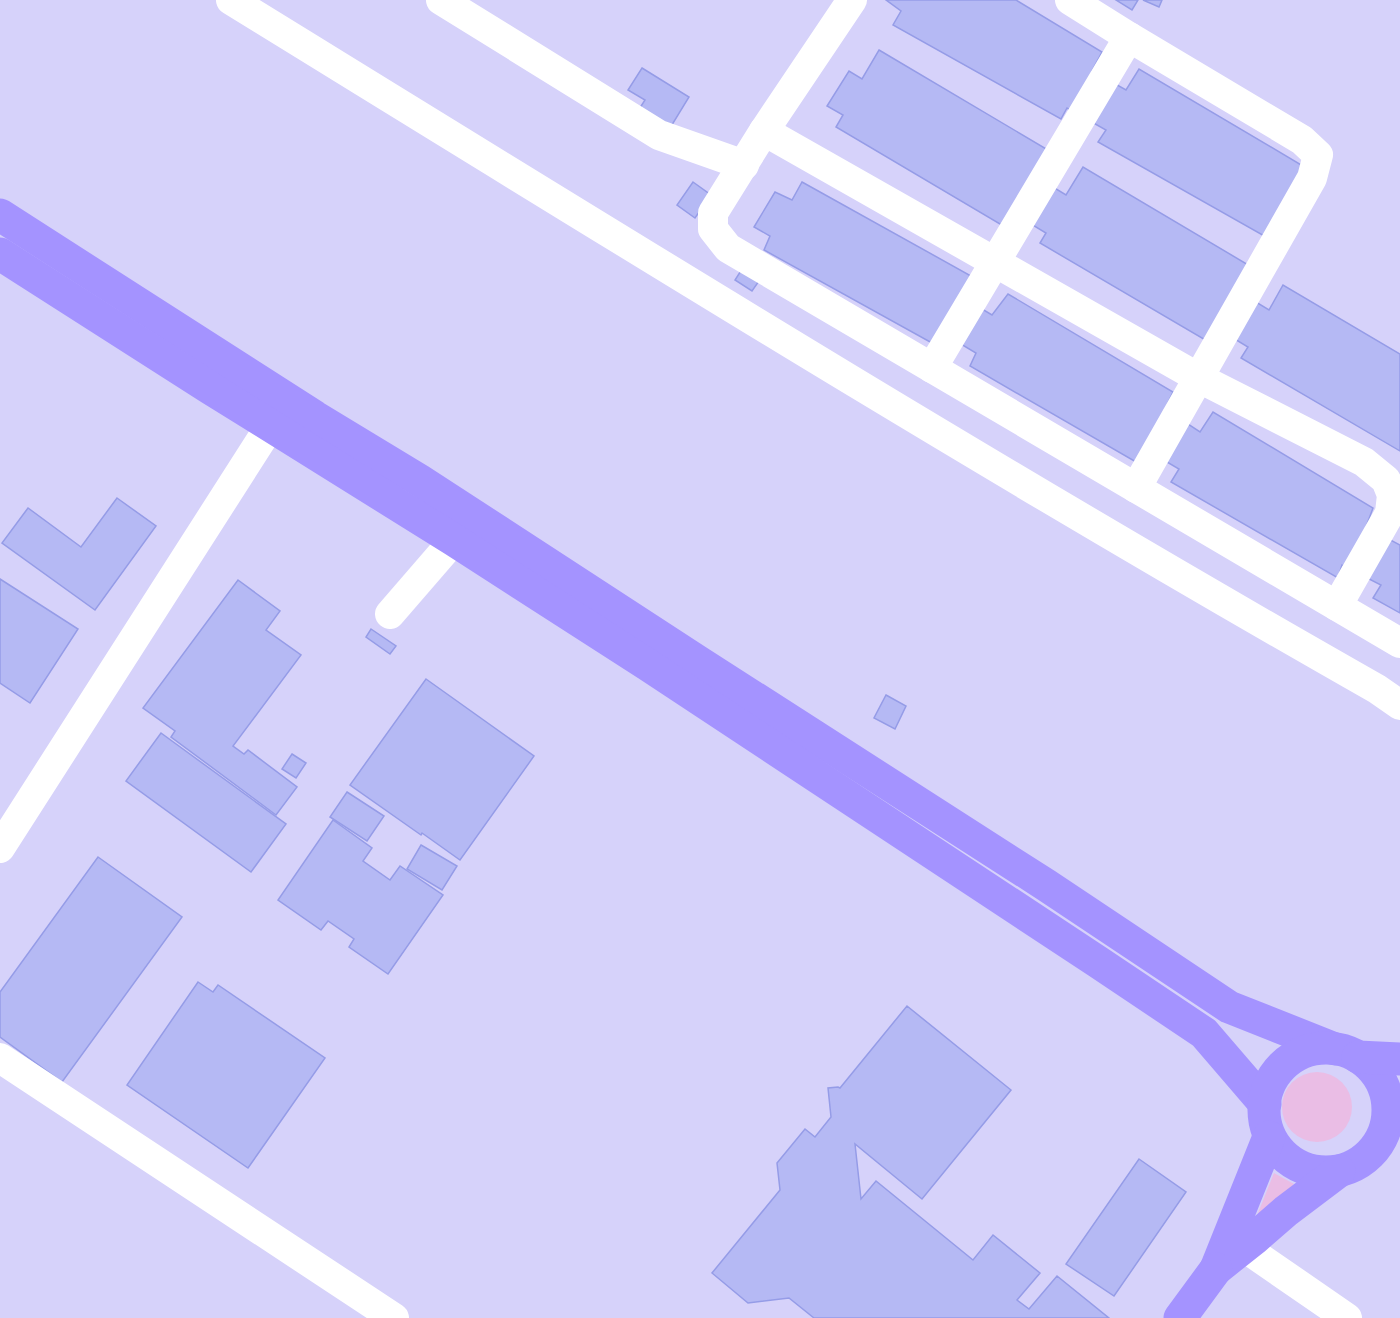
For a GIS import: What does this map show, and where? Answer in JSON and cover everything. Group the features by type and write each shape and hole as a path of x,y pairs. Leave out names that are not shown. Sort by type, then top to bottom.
{"main road":[{"path":"0,215 279,413"},
{"path":"0,254 279,413 315,417 419,480 463,527 658,672 1204,1033 1264,1104"},
{"path":"463,527 697,661 1046,885 1229,1007 1363,1059 1377,1073 1386,1092 1393,1126 1374,1150 1359,1164 1340,1171 1286,1211 1216,1269"},
{"path":"1340,1171 1318,1172 1298,1166 1281,1154 1269,1137 1263,1117 1265,1096 1273,1077 1287,1062 1305,1051 1324,1047 1346,1053 1400,1059"},
{"path":"1180,1318 1216,1269 1269,1137"}],"street":[{"path":"231,0 902,410 1211,594 1377,688 1400,705"},
{"path":"441,0 659,135 744,165"},
{"path":"852,0 764,131 713,213 713,229 728,248 1400,643"},
{"path":"1070,0 1302,140 1318,155 1312,178 1136,488"},
{"path":"932,368 1129,37"},
{"path":"764,131 1199,378 1364,462 1386,480 1392,495 1390,513 1337,606"},
{"path":"0,848 279,413"},
{"path":"390,614 463,527"},
{"path":"0,1058 394,1318"},
{"path":"1244,1247 1347,1318"}],"shaded area":[{"path":"0,0 1400,0 1400,1318 0,1318"},
{"path":"1324,1072 1337,1078 1346,1087 1350,1093 1352,1107 1350,1121 1342,1132 1331,1140 1310,1142 1292,1132 1284,1121 1282,1100 1292,1082 1303,1074"},
{"path":"1274,1173 1294,1184 1252,1228"}],"building":[{"path":"886,0 1016,0 1102,52 1092,71 1126,90 1139,69 1303,166 1266,237 1098,142 1106,130 1067,108 1061,119 893,25 901,11"},
{"path":"1116,0 1138,0 1132,10"},
{"path":"1143,0 1162,0 1159,7"},
{"path":"879,50 1048,150 1033,175 1066,195 1083,167 1250,266 1236,290 1269,310 1283,285 1400,354 1400,451 1241,358 1248,347 1215,327 1207,341 1040,243 1046,233 1013,213 1005,227 836,127 843,115 827,106 849,71 862,79"},
{"path":"642,68 689,97 667,133 636,114 645,100 628,90"},
{"path":"693,182 711,195 695,218 677,205"},
{"path":"802,182 971,276 960,296 992,315 1008,294 1173,392 1165,409 1200,432 1213,412 1373,508 1366,527 1400,545 1400,613 1373,598 1381,585 1342,565 1338,578 1171,482 1179,469 1145,449 1136,462 970,366 976,353 941,332 932,343 764,250 770,236 754,227 775,192 792,200"},
{"path":"742,269 759,281 752,291 735,280"},
{"path":"117,498 156,526 95,610 2,543 28,508 81,547"},
{"path":"0,579 78,629 30,703 0,683"},
{"path":"238,580 280,611 266,630 301,655 233,746 244,754 248,750 297,787 276,815 171,737 175,731 143,708"},
{"path":"371,629 396,646 390,654 366,637"},
{"path":"426,679 534,756 460,860 350,785"},
{"path":"886,695 906,706 895,729 874,718"},
{"path":"161,733 286,824 251,872 126,781"},
{"path":"292,754 306,763 296,778 282,769"},
{"path":"347,792 384,816 367,841 330,817"},
{"path":"333,820 372,848 363,861 390,880 400,866 443,895 388,974 349,947 354,939 328,921 321,930 278,900"},
{"path":"421,845 457,866 442,890 407,869"},
{"path":"98,857 182,917 62,1082 0,1037 0,992"},
{"path":"198,982 213,992 218,985 325,1058 248,1168 127,1085"},
{"path":"907,1006 1011,1090 922,1199 855,1144 861,1199 876,1181 973,1260 993,1235 1040,1273 1017,1300 1029,1309 1057,1276 1109,1318 814,1318 789,1298 748,1303 712,1273 780,1190 777,1163 805,1129 815,1137 831,1117 828,1088 840,1088"},
{"path":"1139,1159 1186,1192 1114,1296 1066,1264"}]}
